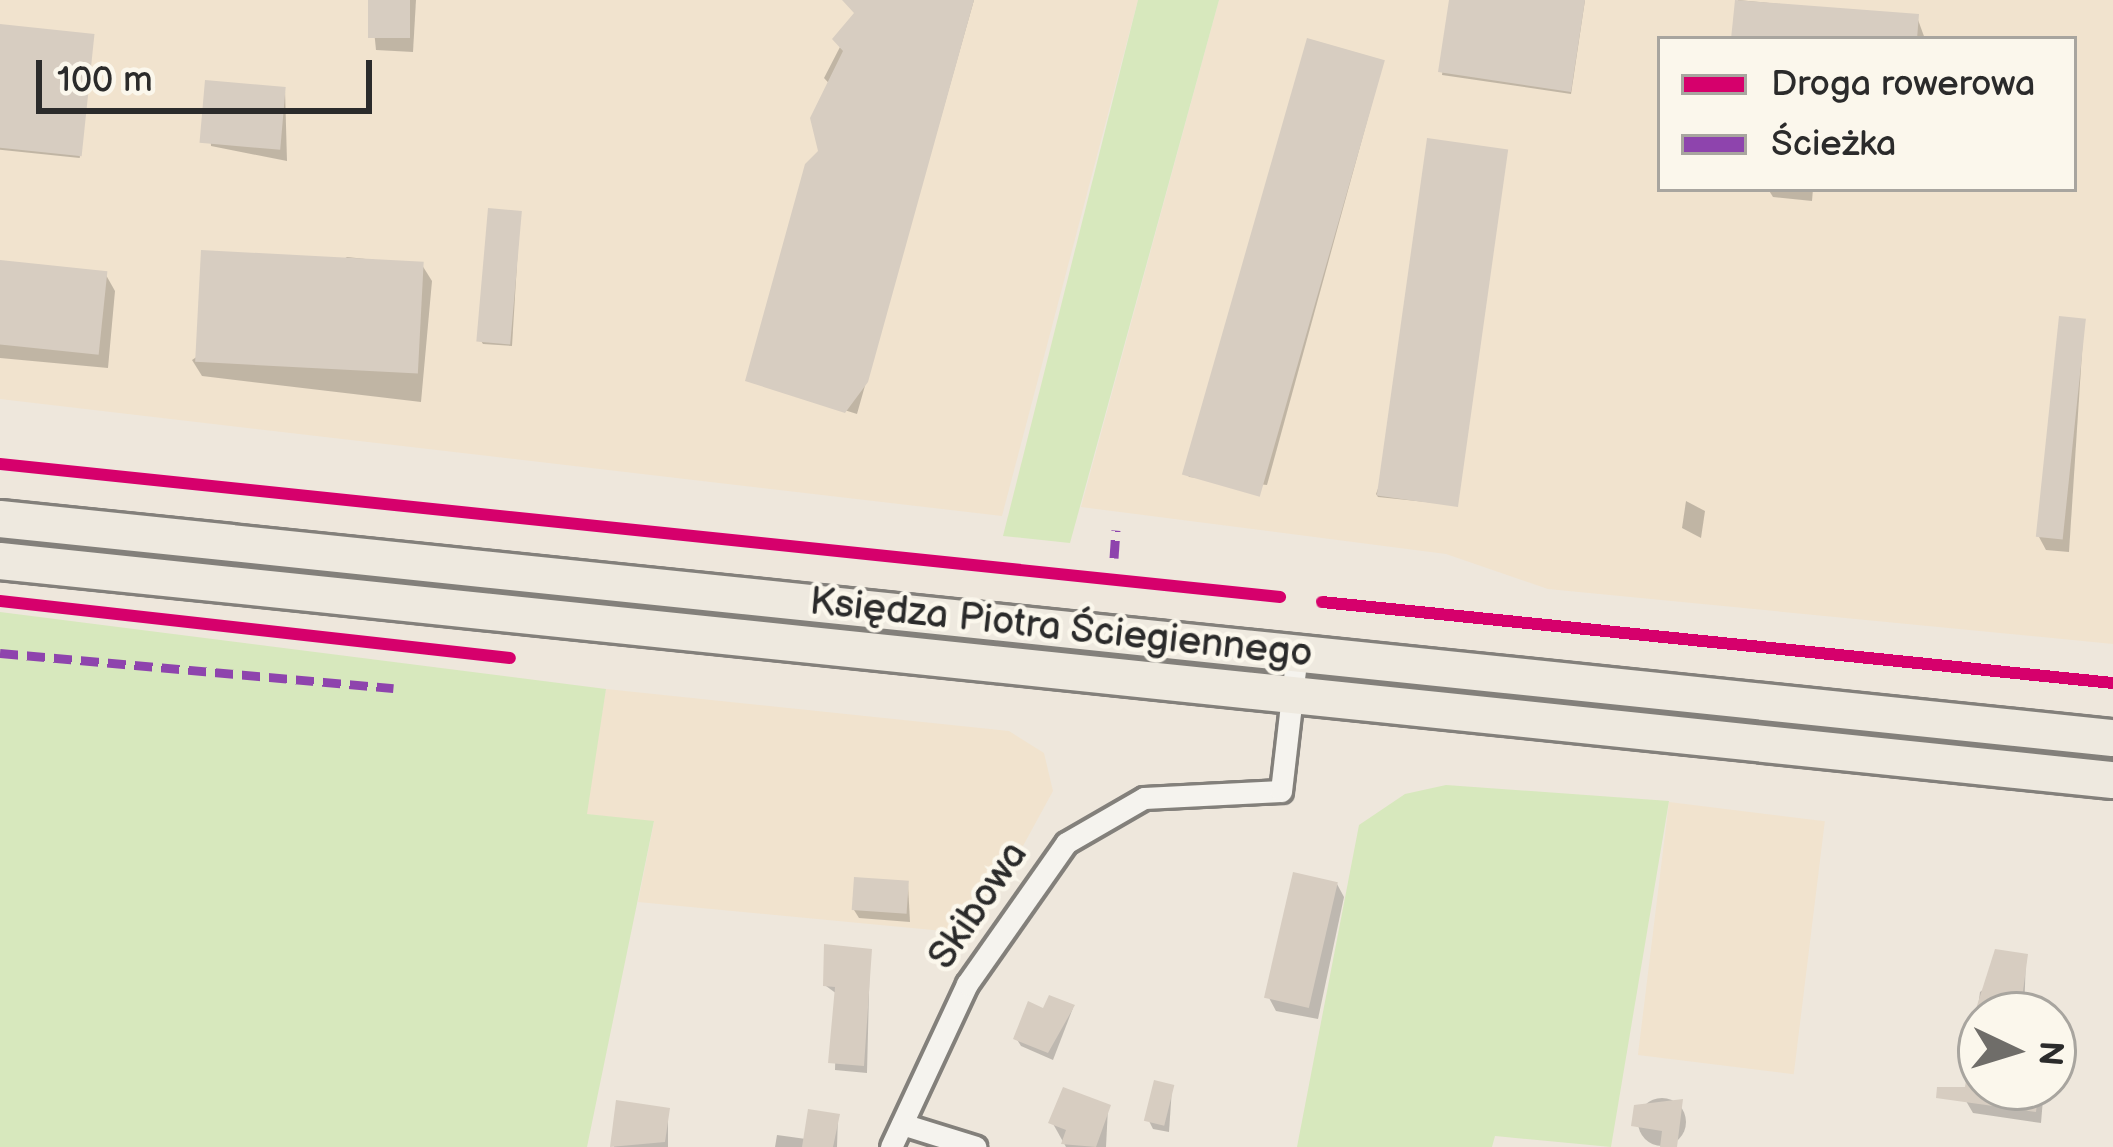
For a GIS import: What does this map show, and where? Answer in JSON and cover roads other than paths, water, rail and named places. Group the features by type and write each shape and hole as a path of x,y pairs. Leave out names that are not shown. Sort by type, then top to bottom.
{"main road":[{"name":"Księdza Piotra Ściegiennego","path":"0,519 2113,738"},
{"name":"Księdza Piotra Ściegiennego","path":"0,561 2113,779"}],"street":[{"name":"Skibowa","path":"891,1147 967,984 1038,872 1144,798 1281,791 1297,653"},
{"path":"902,1124 976,1147"}]}
